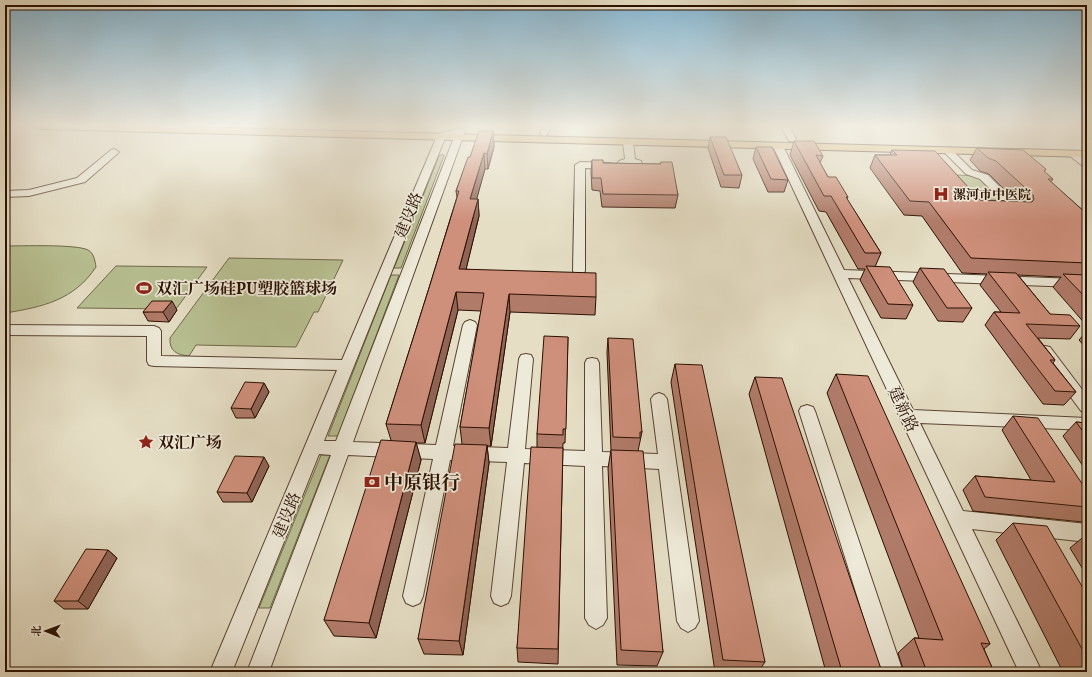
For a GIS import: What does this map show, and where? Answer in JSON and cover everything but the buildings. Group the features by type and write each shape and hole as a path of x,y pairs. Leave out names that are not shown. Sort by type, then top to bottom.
{"street":[{"path":"5,194 29,194 81,180 107,158"},
{"name":"建设路","path":"221,672 432,158"},
{"name":"建设路","path":"258,672 451,158"},
{"path":"578,271 580,165 620,166 622,163 630,161 630,158"},
{"name":"建新路","path":"784,158 1031,672"},
{"path":"939,158 943,162"},
{"path":"955,158 969,172 984,177 1019,212 1005,212"},
{"path":"1078,158 1087,165"},
{"path":"385,271 409,272"},
{"path":"839,274 1081,283"},
{"path":"413,596 470,325"},
{"path":"5,330 154,331 154,361 346,365"},
{"path":"1045,351 1087,407"},
{"path":"501,596 526,359"},
{"path":"592,363 596,618"},
{"path":"659,399 688,621"},
{"path":"807,411 892,672"},
{"path":"907,416 1087,424"},
{"path":"313,447 667,462"},
{"path":"958,519 1087,533"}],"green space":[{"path":"438,158 443,158 401,268 394,268"},
{"path":"956,175 978,176 1008,206 984,205"},
{"path":"5,246 82,248 92,253 96,267 78,287 68,294 45,305 5,313"},
{"path":"229,258 343,260 318,312 314,312 296,347 196,345 189,356 181,355 175,352 172,349 170,338"},
{"name":"双汇广场硅PU塑胶篮球场","path":"116,266 207,267 176,309 77,308"},
{"path":"391,275 399,275 338,436 328,436"},
{"path":"321,455 330,455 270,608 259,608"}],"place":[{"name":"漯河市中医院","path":"941,194"},
{"name":"双汇广场硅PU塑胶篮球场","path":"144,288"},
{"name":"双汇广场","path":"146,442"},
{"name":"中原银行","path":"372,482"}]}
